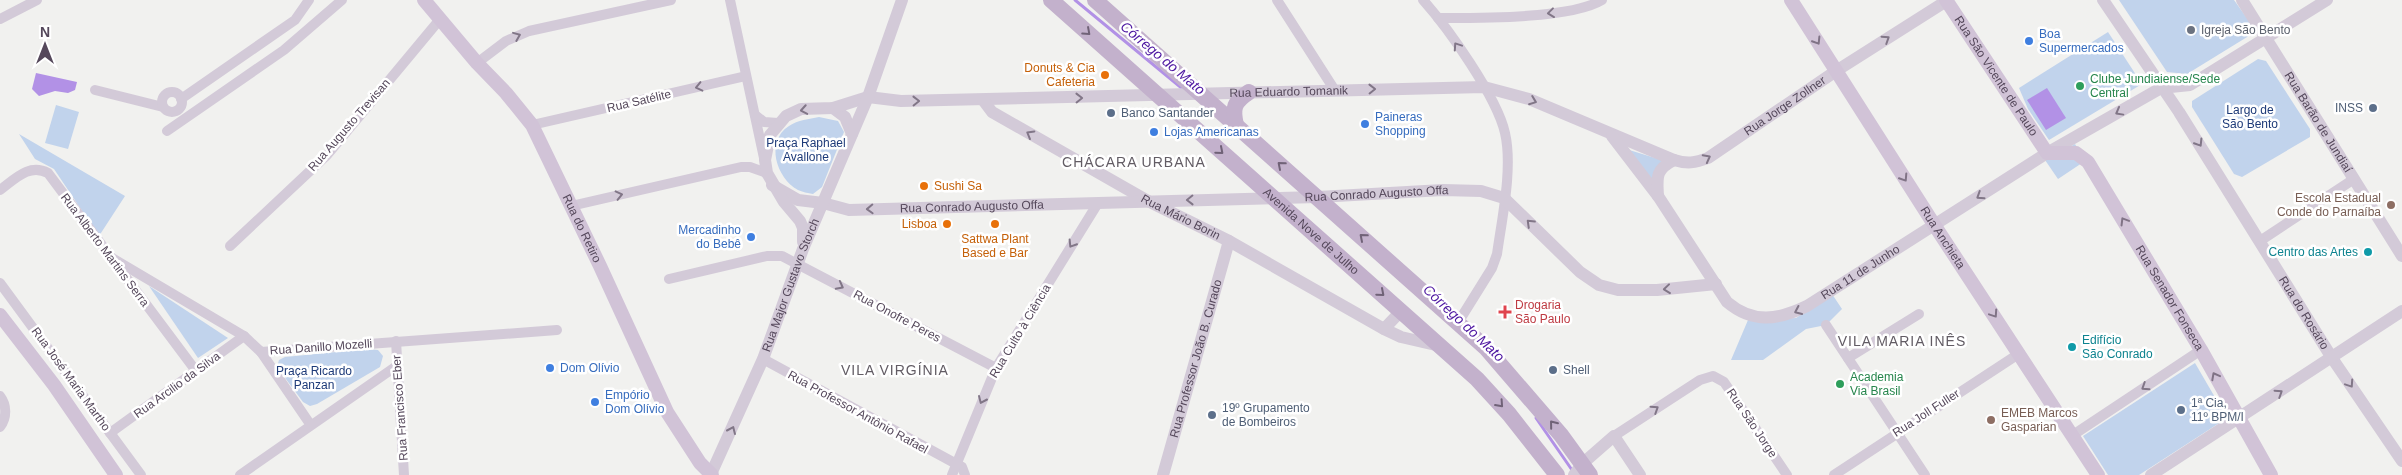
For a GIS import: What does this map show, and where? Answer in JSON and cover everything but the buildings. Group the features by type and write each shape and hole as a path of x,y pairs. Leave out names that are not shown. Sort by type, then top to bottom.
{"main road":[{"name":"Rua do Retiro","path":"424,0 477,63 506,93 532,126 667,412 684,441 711,475"},
{"name":"Avenida Nove de Julho","path":"1051,0 1442,346 1484,386 1557,475"},
{"path":"1096,0 1195,94 1236,125 1459,321 1498,359 1561,435 1581,470"},
{"name":"Rua Anchieta","path":"1790,0 2098,475"},
{"name":"Rua São Vicente de Paulo","path":"1946,0 2047,153"},
{"path":"1236,125 1234,106 1237,100 1249,92"},
{"name":"Rua Senador Fonseca","path":"2047,153 2076,153 2088,162 2200,350 2271,475"},
{"path":"0,315 54,384 116,475"}],"street":[{"path":"0,19 37,0"},
{"path":"95,90 163,107 168,112 175,112 181,105 181,99 295,20 309,0"},
{"path":"167,131 284,50 342,0"},
{"path":"477,63 506,41 529,31 671,0"},
{"path":"730,0 766,167 772,185 800,221 803,228 803,249"},
{"name":"Rua Major Gustavo Storch","path":"711,475 763,359 797,263 868,97 902,0"},
{"path":"1277,0 1334,89"},
{"path":"1423,0 1438,18 1484,87 1505,132 1508,160 1497,254 1492,268 1459,321"},
{"name":"Rua Jorge Zollner","path":"1612,136 1674,160 1696,163 1708,158 1946,0"},
{"name":"Rua do Rosário","path":"2103,0 2161,88 2180,112 2332,358 2402,461"},
{"name":"Rua Barão de Jundiaí","path":"2242,0 2402,256"},
{"path":"2180,112 2178,102 2190,85 2267,39 2327,0"},
{"path":"1438,18 1529,15 1563,11 1599,1"},
{"name":"Rua Augusto Trevisan","path":"230,246 326,155 441,18"},
{"path":"295,20 304,34"},
{"path":"2246,51 2276,54"},
{"name":"Rua Satélite","path":"532,126 746,76"},
{"path":"2161,88 2190,85"},
{"name":"Rua Eduardo Tomanik","path":"868,97 901,101 983,100 1160,96 1334,89 1484,87 1529,99 1612,136"},
{"name":"Rua 11 de Junho","path":"1612,136 1658,196 1727,302 1738,312 1753,316 1786,316 1807,306 2047,153 2161,88"},
{"path":"766,167 766,146 778,123 786,116 801,109 833,108 868,97"},
{"name":"Rua Mário Borin","path":"983,100 992,112 1148,201 1229,242 1384,329 1401,337 1442,346"},
{"path":"833,108 844,117 852,134"},
{"path":"755,115 764,122 778,123"},
{"path":"1658,196 1662,166 1674,160"},
{"path":"571,206 736,168 766,167"},
{"name":"Rua Alberto Martins Serra","path":"0,190 27,170 40,169 48,173 196,371"},
{"path":"2260,241 2354,179"},
{"path":"772,185 798,200 823,203"},
{"name":"Rua Conrado Augusto Offa","path":"823,203 848,210 1318,197 1443,190 1481,191 1504,198 1580,272 1599,285 1618,290 1648,290 1716,284"},
{"name":"Rua Culto à Ciência","path":"952,475 954,464 996,368 1098,203"},
{"name":"Rua Professor João B. Curado","path":"1163,475 1229,242"},
{"name":"Rua Onofre Peres","path":"669,279 767,256 782,256 996,368"},
{"name":"Rua Danillo Mozelli","path":"112,258 244,336 261,352 557,330"},
{"name":"Rua José Maria Martho","path":"0,283 141,475"},
{"path":"2152,475 2332,358 2402,310"},
{"path":"1384,329 1401,311"},
{"path":"1848,358 1919,314"},
{"path":"1826,325 1925,475"},
{"name":"Rua Arcilio da Silva","path":"110,433 244,336"},
{"name":"Rua Francisco Eber","path":"396,341 404,475"},
{"path":"2072,435 2200,350"},
{"path":"261,352 310,424"},
{"name":"Rua Joll Fuller","path":"1834,475 2020,353"},
{"name":"Rua Professor Antônio Rafael","path":"763,359 954,464"},
{"path":"240,475 310,424 398,365"},
{"name":"Rua São Jorge","path":"1614,436 1700,380 1713,376 1724,382 1786,475"},
{"path":"0,427 5,420 2,399"},
{"path":"1581,470 1614,436 1640,475"},
{"path":"954,464 962,467 965,475"}],"green space":[{"path":"2119,0 2234,0 2254,28 2252,34 2187,74 2167,72"},
{"name":"Clube Jundiaiense/Sede Central","path":"2108,32 2142,84 2049,140 2028,109 2019,88"},
{"name":"Largo de São Bento","path":"2258,59 2266,61 2310,129 2310,137 2242,177 2234,174 2192,107 2192,101"},
{"path":"56,105 79,112 68,149 45,143"},
{"name":"Praça Raphael Avallone","path":"819,117 838,121 844,132 822,187 813,194 798,190 784,177 776,159 776,150 777,141 789,126 800,121"},
{"path":"19,134 125,196 99,236 54,169 35,159"},
{"path":"2075,144 2085,161 2058,179 2045,160"},
{"path":"1626,149 1665,161 1654,185"},
{"path":"149,286 228,338 198,358"},
{"path":"1832,294 1842,309 1826,325 1806,329 1763,360 1731,360 1748,320 1796,318"},
{"name":"Praça Ricardo Panzan","path":"367,349 378,350 383,356 380,367 317,404 310,406 303,402 277,367 279,360 285,357"},
{"path":"2195,363 2227,418 2139,475 2108,475 2083,436"}],"shaded area":[{"path":"36,73 77,82 75,90 68,93 55,91 39,96 32,89"},
{"path":"2047,88 2066,118 2046,130 2027,100"}],"waterway":[{"name":"Córrego do Mato","path":"1075,0 1184,90"},
{"name":"Córrego do Mato","path":"1536,418 1572,470"}],"place":[{"name":"Igreja São Bento","path":"2191,30"},
{"name":"Boa Supermercados","path":"2029,41"},
{"name":"Donuts & Cia Cafeteria","path":"1105,75"},
{"name":"Clube Jundiaiense/Sede Central","path":"2080,86"},
{"name":"INSS","path":"2373,108"},
{"name":"Banco Santander","path":"1111,113"},
{"name":"Paineras Shopping","path":"1365,124"},
{"name":"Lojas Americanas","path":"1154,132"},
{"name":"Sushi Sa","path":"924,186"},
{"name":"Escola Estadual Conde do Parnaíba","path":"2391,205"},
{"name":"Lisboa","path":"947,224"},
{"name":"Sattwa Plant Based e Bar","path":"995,224"},
{"name":"Mercadinho do Bebê","path":"751,237"},
{"name":"Centro das Artes","path":"2368,252"},
{"name":"Drogaria São Paulo","path":"1505,312"},
{"name":"Edifício São Conrado","path":"2072,347"},
{"name":"Dom Olívio","path":"550,368"},
{"name":"Shell","path":"1553,370"},
{"name":"Academia Via Brasil","path":"1840,384"},
{"name":"Empório Dom Olívio","path":"595,402"},
{"name":"1ª Cia, 11º BPM/I","path":"2181,410"},
{"name":"19º Grupamento de Bombeiros","path":"1212,415"},
{"name":"EMEB Marcos Gasparian","path":"1991,420"}],"district":[{"name":"CHÁCARA URBANA","path":"1134,162"},
{"name":"VILA MARIA INÊS","path":"1902,341"},
{"name":"VILA VIRGÍNIA","path":"895,370"}]}
